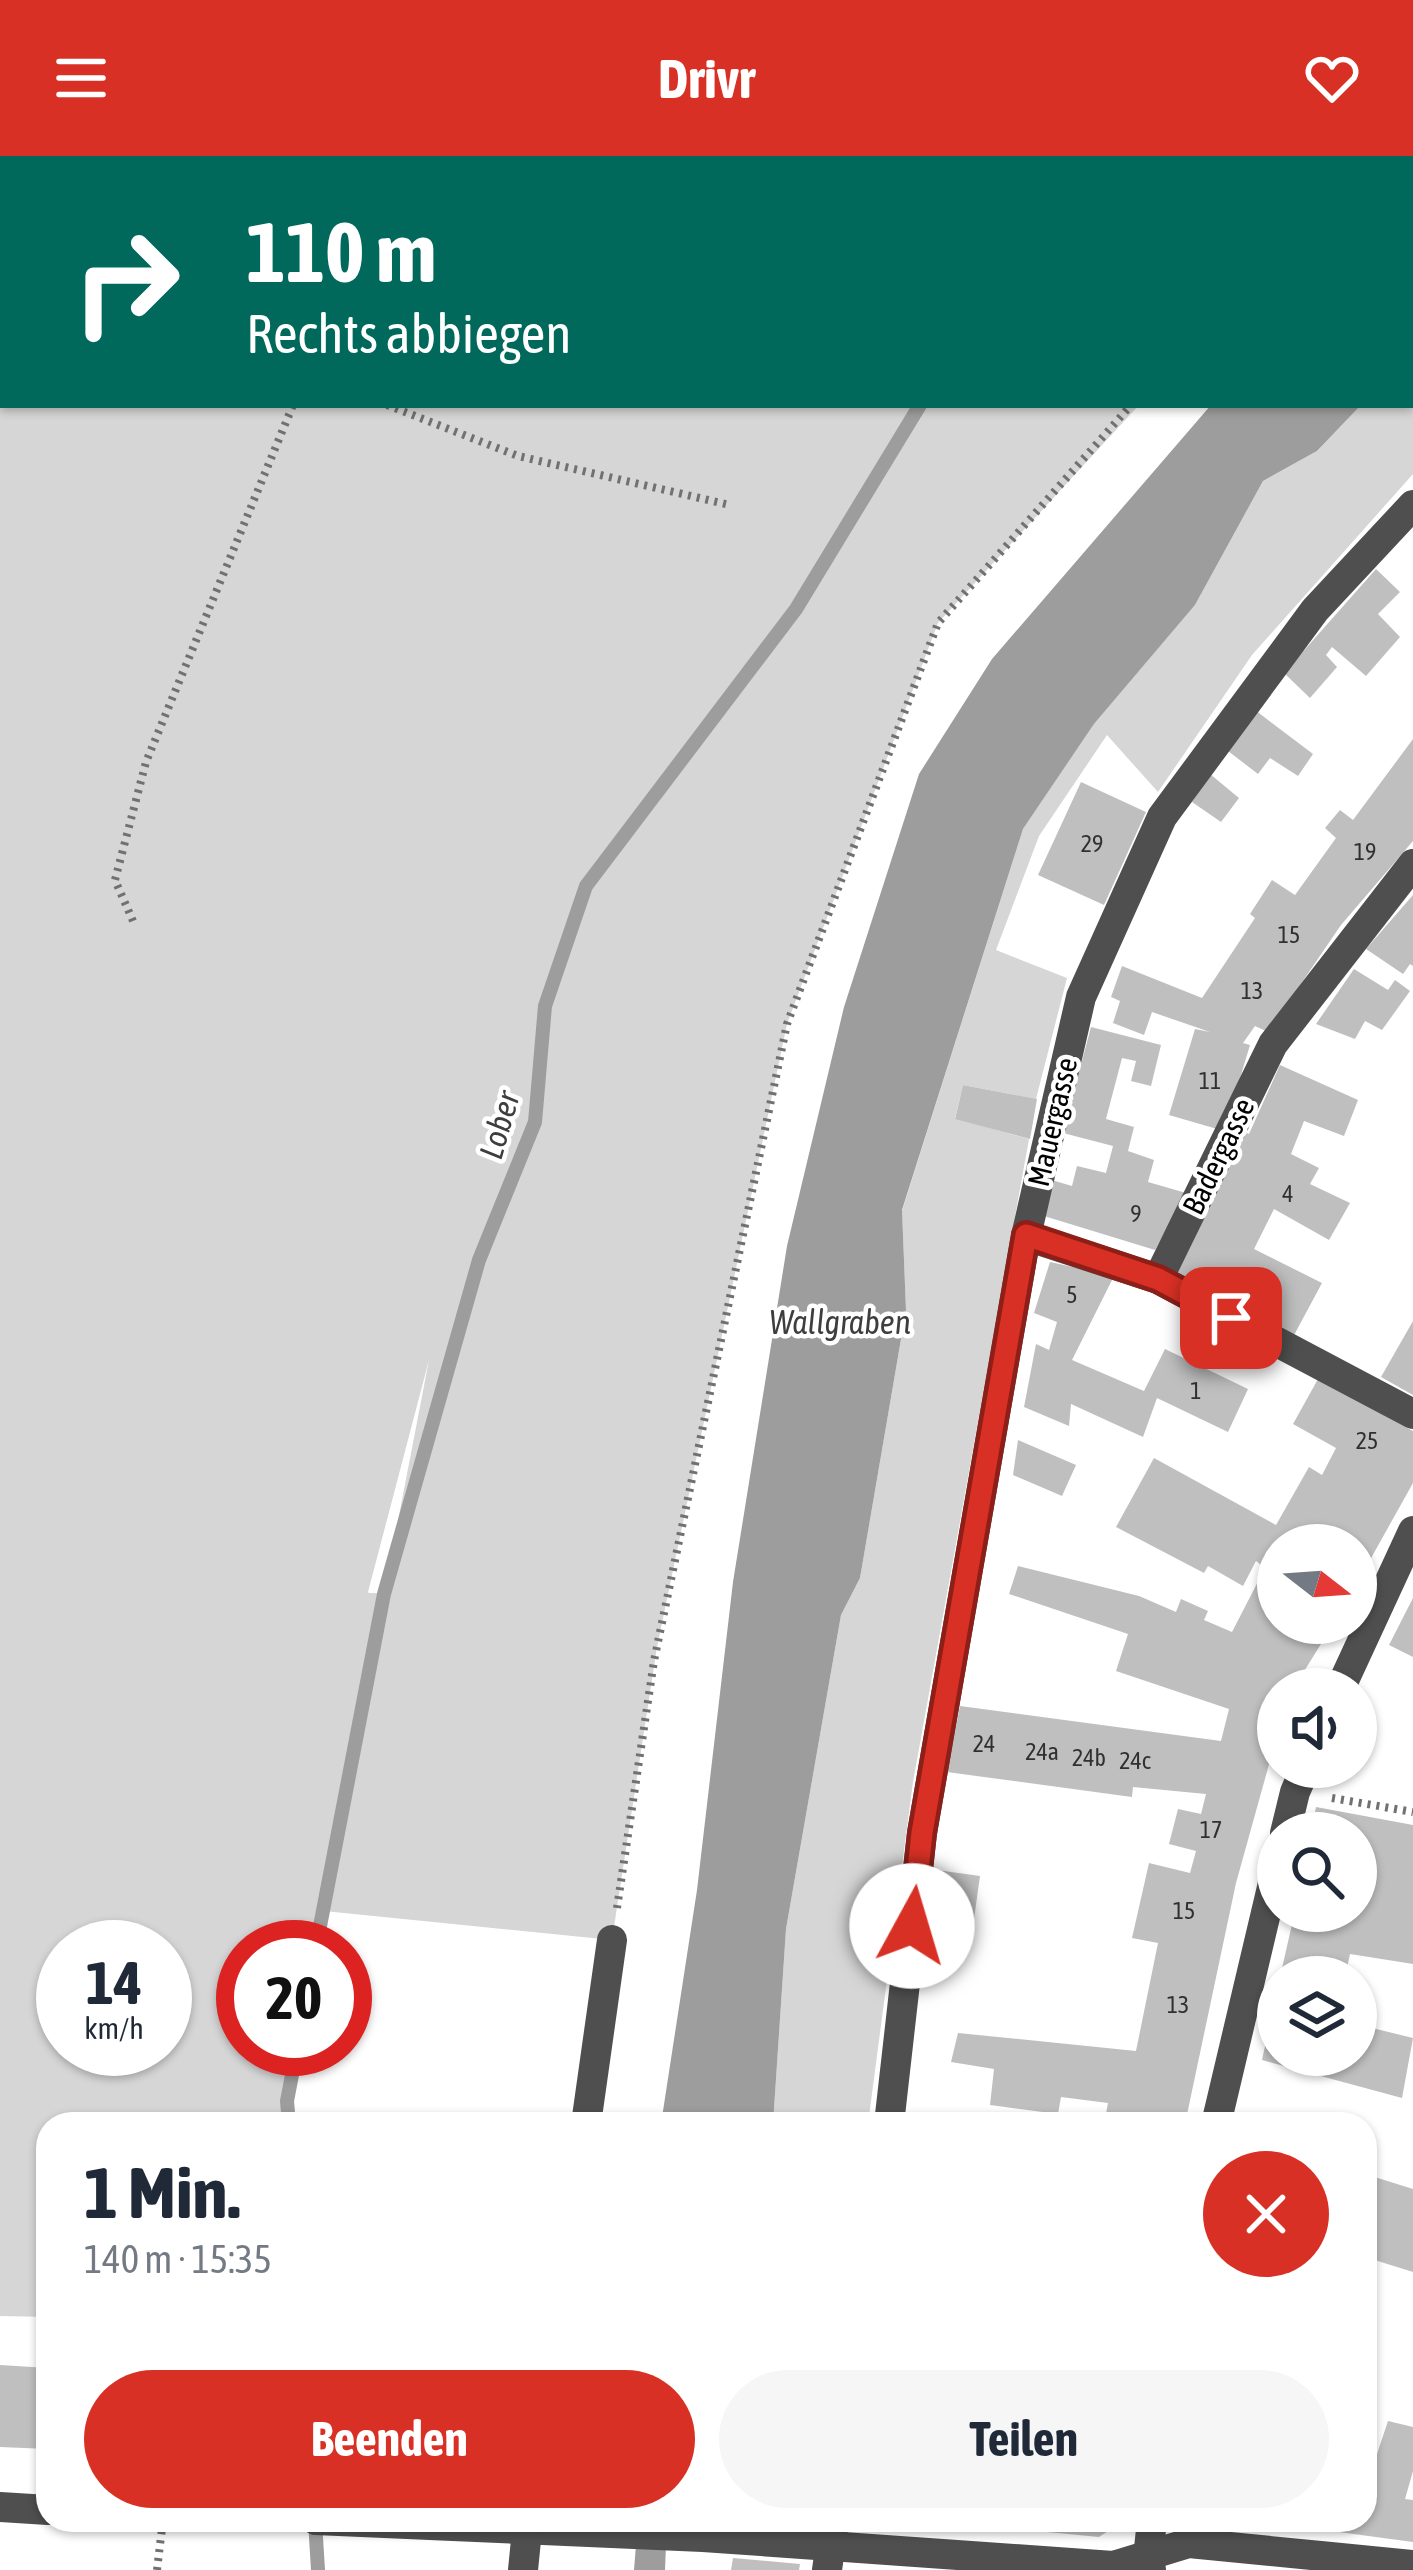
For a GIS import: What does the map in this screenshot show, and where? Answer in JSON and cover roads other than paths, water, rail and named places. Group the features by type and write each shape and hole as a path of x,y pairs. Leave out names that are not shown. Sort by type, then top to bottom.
{"street":[{"name":"Mauergasse","path":"890,2112 922,1833 1026,1235 1081,997 1162,817 1315,610 1413,505"},
{"name":"Badergasse","path":"1158,1279 1273,1044 1413,864"},
{"path":"1026,1235 1158,1279 1413,1414"},
{"path":"1350,1668 1413,1532"},
{"path":"1219,2112 1261,1932"},
{"path":"588,2112 612,1940"},
{"path":"0,2506 36,2509"},
{"path":"523,2570 527,2532"},
{"path":"561,2532 703,2536 1113,2566 1149,2564 1190,2543 1413,2565"},
{"path":"1149,2564 1151,2532"}],"water":[{"name":"Wallgraben","path":"1208,408 1358,408 1317,451 1263,481 1195,605 1094,724 1023,829 902,1210 906,1310 860,1578 841,1615 786,1929 774,2112 663,2112 697,1890 733,1582 787,1246 844,1007 919,774 992,659"},
{"path":"637,2532 667,2532 665,2570 634,2570"}],"waterway":[{"name":"Lober","path":"321,1920 384,1594 479,1260 535,1122 545,1006 586,886 796,609 918,408"},
{"name":"Lober","path":"288,2112 292,2076"},
{"name":"Lober","path":"316,2532 318,2570"}]}
